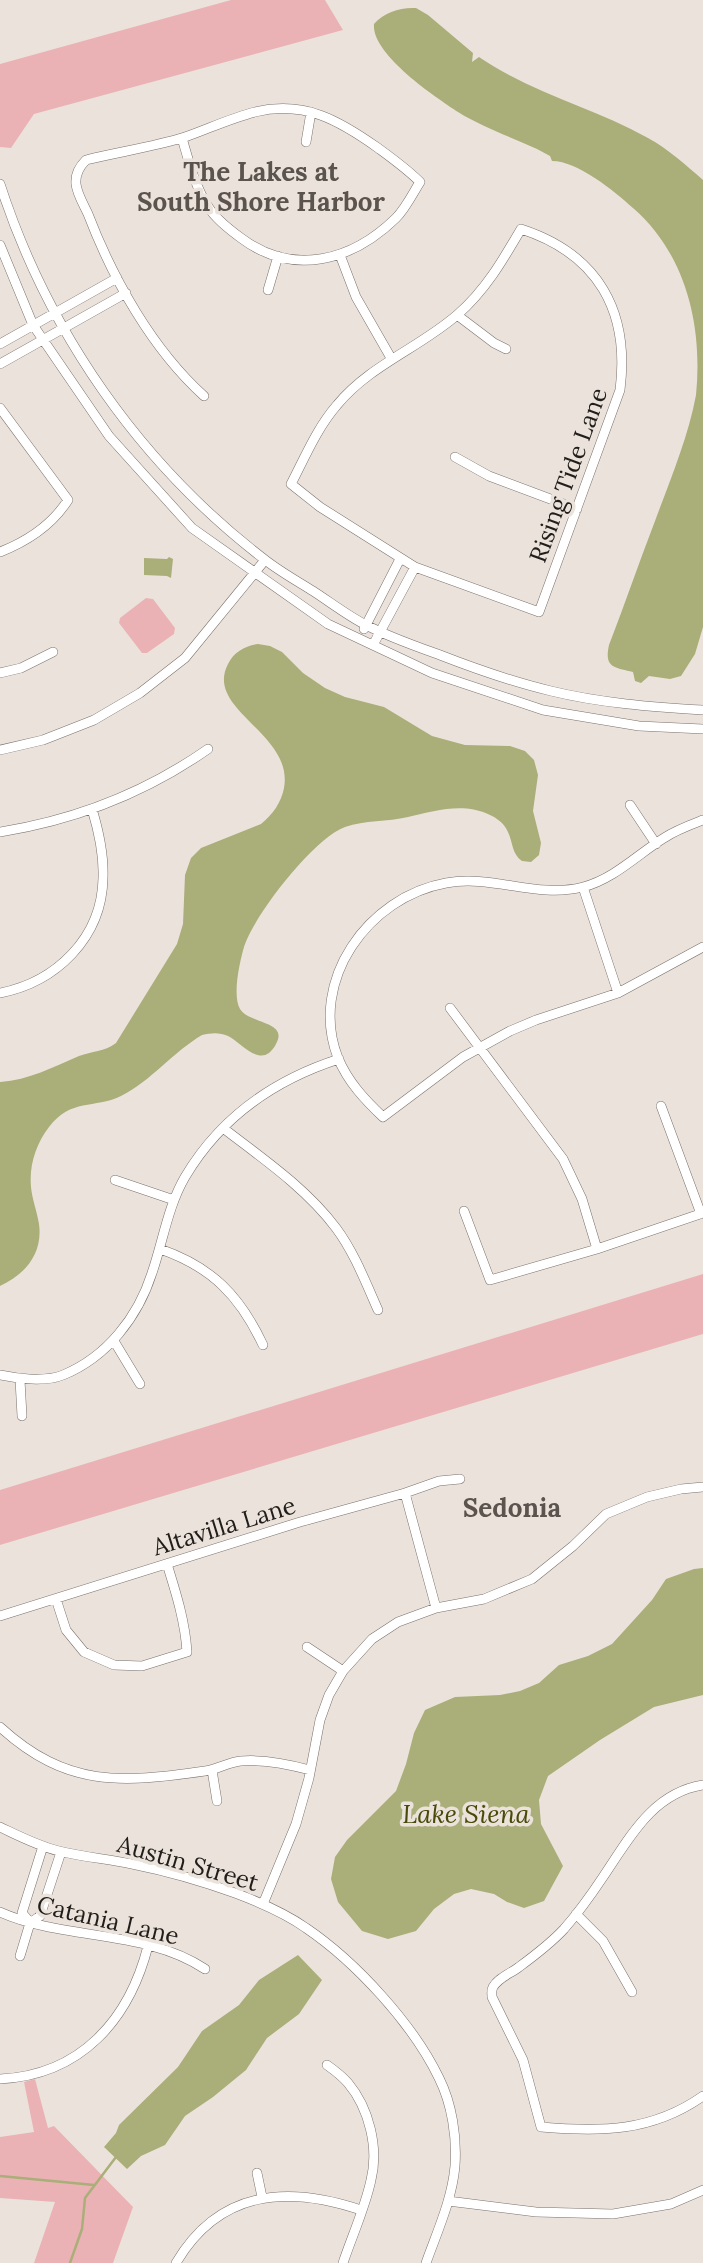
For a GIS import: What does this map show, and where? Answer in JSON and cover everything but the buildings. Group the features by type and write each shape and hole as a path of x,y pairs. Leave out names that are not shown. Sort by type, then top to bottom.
{"street":[{"path":"182,138 195,180 210,210 233,233 255,249 297,260 340,256 360,247 399,215 420,181 346,125 311,112 277,109 255,113 182,138 86,160 78,169 76,185 117,278 161,348 183,377 204,396"},
{"path":"306,142 311,112"},
{"path":"0,184 11,219 37,280 94,378 127,424 163,467 265,560 366,625 487,673 550,691 605,701 703,710"},
{"name":"Rising Tide Lane","path":"415,567 539,612 620,390 622,354 617,319 607,296 594,276 556,243 521,229 495,275 457,315"},
{"path":"0,245 33,325 109,436 192,527 327,624 432,673 543,710 639,726 703,729"},
{"path":"268,290 278,256"},
{"path":"340,256 356,297 391,358"},
{"path":"0,344 117,278"},
{"path":"0,364 126,293"},
{"path":"373,645 415,567 320,507 291,484 316,436 337,405 365,377 391,358 424,340 457,315 506,349"},
{"path":"0,408 3,419 68,500 57,518 23,541 0,552"},
{"path":"455,457 500,481 577,509"},
{"path":"359,639 400,559"},
{"path":"0,750 43,740 94,720 140,693 184,658 265,560"},
{"path":"0,673 21,668 53,652"},
{"path":"0,832 54,821 92,809 151,785 208,749"},
{"path":"630,805 656,844"},
{"path":"0,993 25,987 58,968 74,954 92,925 102,893 103,873 100,836 92,809"},
{"path":"703,820 680,829 612,874 583,887 548,892 485,882 450,882 419,890 382,913 359,934 349,948 335,982 330,1025 339,1059 350,1080 364,1099 383,1117 479,1048 536,1020 618,993 703,947"},
{"path":"583,887 618,993"},
{"path":"450,1007 563,1159 582,1199 597,1249"},
{"path":"0,1375 20,1380 61,1376 114,1341 140,1304 174,1200 198,1158 223,1128 266,1092 285,1081 339,1059"},
{"path":"464,1210 490,1280 597,1249 702,1213 661,1106"},
{"path":"223,1128 285,1176 337,1229 378,1310"},
{"path":"115,1180 174,1200"},
{"path":"160,1249 184,1257 205,1269 222,1284 239,1302 263,1345"},
{"path":"114,1341 140,1384"},
{"path":"20,1380 22,1416"},
{"name":"Altavilla Lane","path":"0,1616 300,1522 439,1481 460,1479"},
{"path":"263,1904 296,1824 320,1720 329,1695 343,1671 372,1639 398,1622 436,1608 484,1599 532,1579 607,1514 647,1497 703,1487"},
{"path":"405,1493 436,1608"},
{"path":"56,1599 66,1630 84,1652 114,1665 142,1666 187,1651 181,1612 167,1564"},
{"path":"307,1647 343,1671"},
{"path":"0,1727 15,1741 37,1755 62,1768 88,1776 118,1780 149,1779 212,1770 239,1761 289,1764 310,1770"},
{"path":"212,1770 217,1801"},
{"path":"703,1786 675,1795 642,1819 562,1931 492,1988 492,1997 523,2060 541,2127 606,2130 625,2127 672,2113 703,2096"},
{"name":"Austin Street","path":"0,1827 61,1852 178,1875 263,1904 304,1926 340,1953 385,2000 426,2055 440,2080 451,2112 455,2166 448,2201 426,2263"},
{"path":"30,1923 22,1913 43,1846"},
{"path":"20,1956 30,1923 40,1916 61,1852"},
{"name":"Catania Lane","path":"0,1912 30,1923 175,1953 205,1969"},
{"path":"576,1914 603,1941 632,1992"},
{"path":"0,2079 27,2076 59,2066 79,2054 109,2029 123,2010 143,1968 148,1946"},
{"path":"327,2065 347,2082 357,2096 369,2121 373,2148 372,2180 343,2263"},
{"path":"257,2173 262,2197"},
{"path":"448,2201 536,2212 613,2214 671,2204 703,2190"},
{"path":"176,2263 184,2250 207,2226 246,2202 262,2197 315,2197 361,2210"}],"shaded area":[{"path":"231,0 325,0 343,30 34,114 11,148 0,147 0,64"},
{"path":"146,598 153,599 175,628 174,634 147,653 142,653 119,623 120,618"},
{"path":"703,1274 703,1334 0,1545 0,1490"},
{"path":"35,2079 48,2128 54,2126 133,2207 113,2263 34,2263 55,2202 0,2198 0,2137 34,2132 24,2082"}],"water":[{"path":"416,8 473,53 472,62 479,57 520,81 627,127 663,147 703,180 703,627 695,654 681,676 670,679 649,676 641,683 635,681 633,672 612,665 608,658 609,645 678,459 696,395 697,343 687,293 678,269 651,226 606,186 584,171 552,161 550,156 537,149 467,117 406,74 383,48 376,36 374,24 393,11"},
{"path":"144,558 173,559 171,578 144,575"},
{"path":"258,644 282,652 303,673 325,688 345,697 384,707 432,736 465,745 510,746 525,751 534,760 538,775 533,811 541,843 539,855 531,862 522,861 514,851 505,826 499,820 470,809 449,809 400,819 360,823 332,834 302,861 272,898 244,947 238,978 238,1003 245,1014 277,1031 279,1037 276,1044 270,1052 258,1055 225,1035 202,1035 132,1090 111,1100 74,1108 57,1118 40,1140 32,1163 32,1196 40,1234 35,1253 25,1269 0,1286 0,1082 31,1076 116,1043 177,944 183,924 185,875 191,858 201,848 261,824 281,799 284,788 283,769 276,752 238,709 228,695 224,680 233,656 244,648"},
{"name":"Lake Siena","path":"703,1568 703,1695 654,1707 548,1776 539,1800 541,1824 563,1866 544,1901 524,1908 494,1894 471,1889 454,1894 434,1909 416,1931 388,1939 362,1931 338,1902 331,1879 335,1857 347,1840 396,1791 414,1733 425,1710 455,1697 500,1695 539,1683 559,1665 588,1656 612,1644 652,1600 666,1579"},
{"path":"298,1955 322,1980 299,2014 267,2038 246,2070 185,2116 165,2145 141,2156 127,2169 104,2147 119,2125 178,2067 202,2031 239,2005 259,1980"}],"waterway":[{"path":"70,2263 82,2229 85,2198 116,2157"},
{"path":"0,2176 94,2185"}],"district":[{"name":"The Lakes at South Shore Harbor","path":"261,186"},
{"name":"Sedonia","path":"512,1507"}]}
